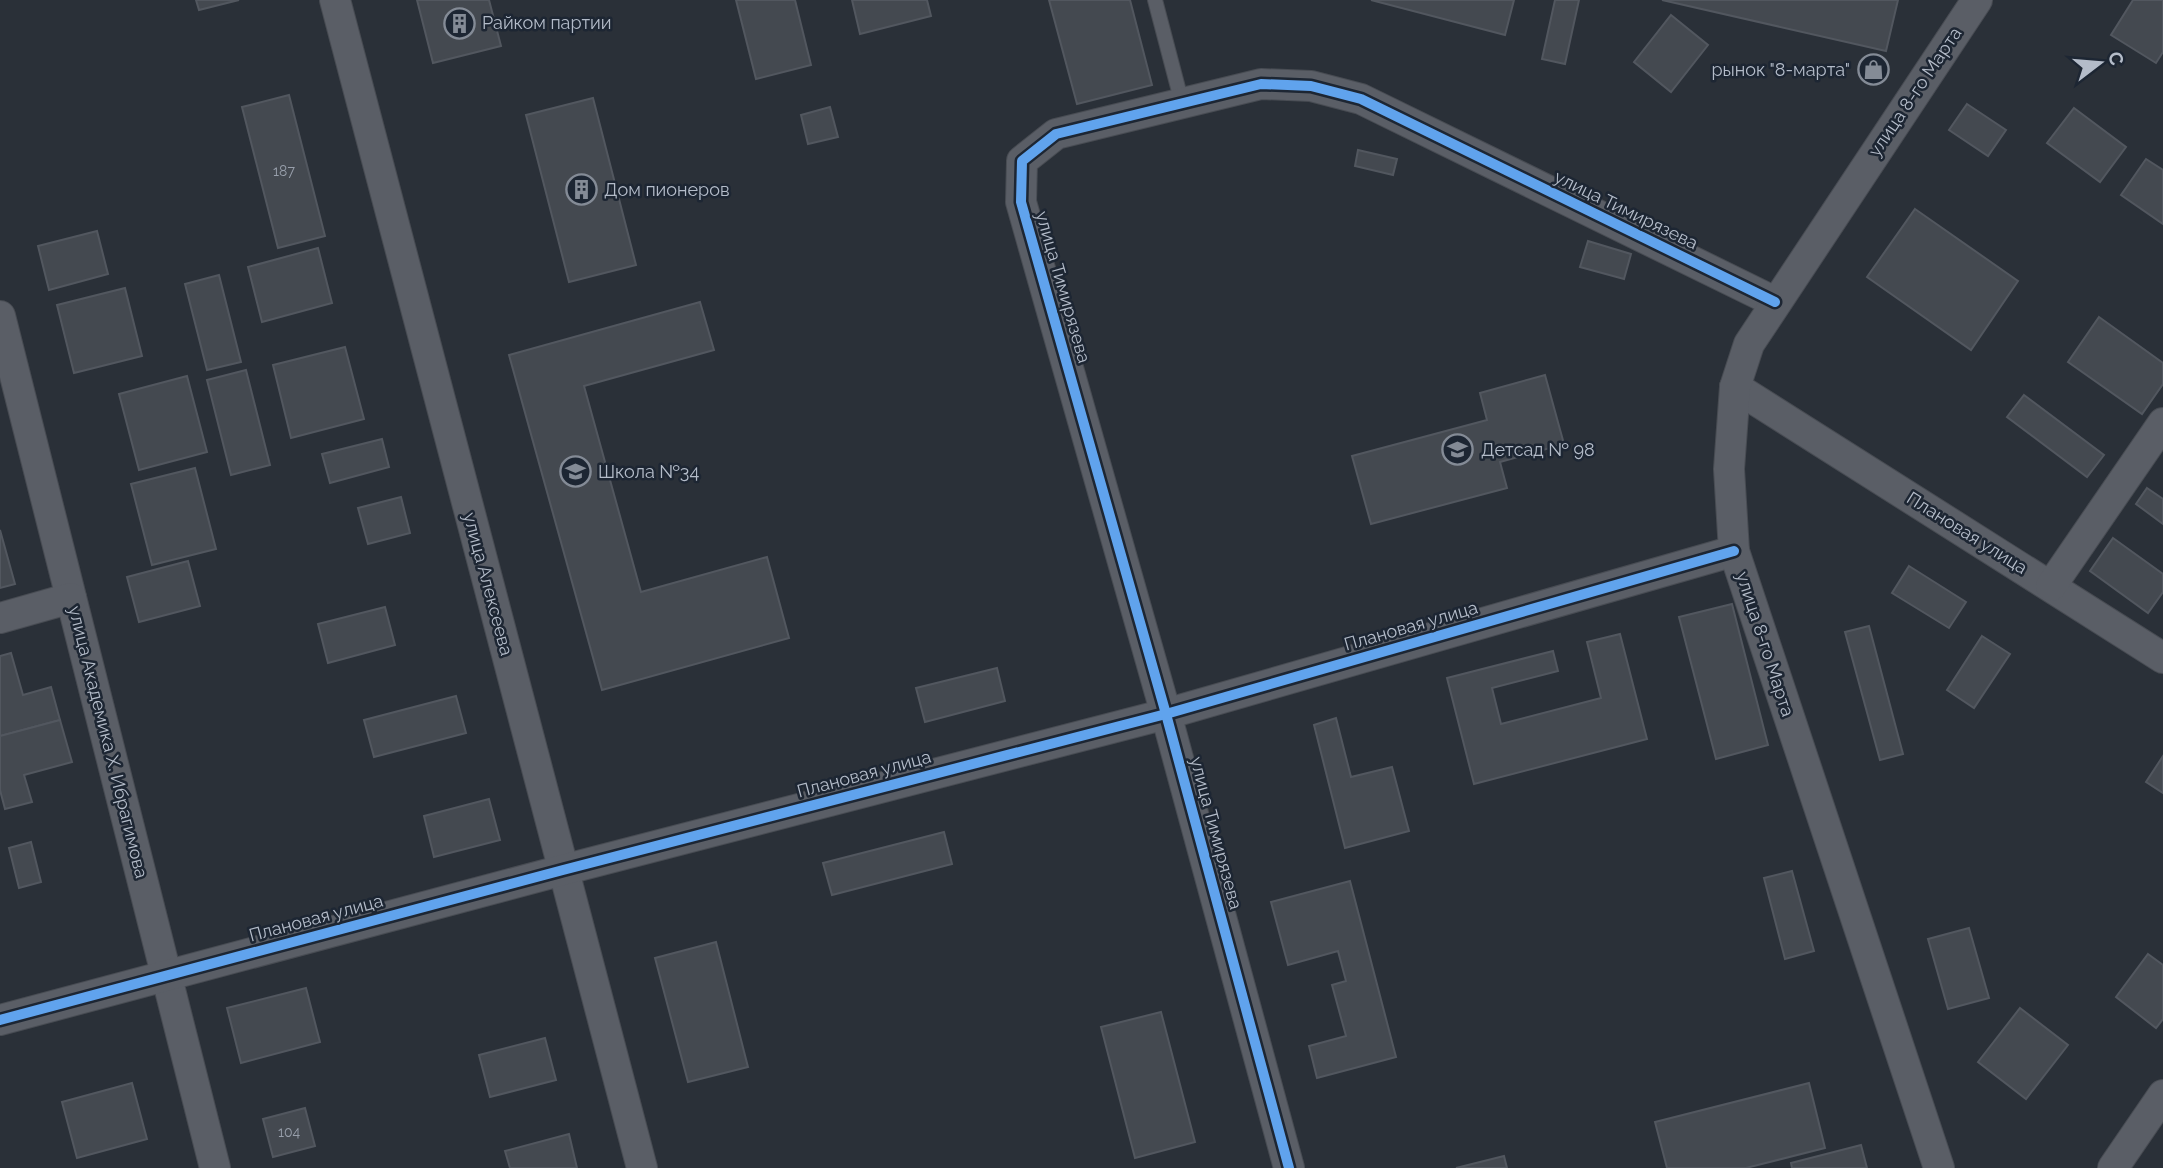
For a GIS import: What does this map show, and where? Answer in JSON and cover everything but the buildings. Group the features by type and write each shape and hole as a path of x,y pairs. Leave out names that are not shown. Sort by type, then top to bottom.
{"street":[{"name":"улица Алексеева","path":"335,0 642,1168"},
{"name":"улица 8-го Марта","path":"1939,1168 1734,551 1729,469 1735,387 1749,344 1977,0"},
{"name":"улица Тимирязева","path":"1289,1168 1166,714 1021,202 1022,161 1056,134 1261,84 1311,86 1361,99 1775,302"},
{"name":"улица Академика Х. Ибрагимова","path":"0,316 215,1168"},
{"name":"Плановая улица","path":"1735,387 2163,658"},
{"path":"2051,586 2163,423"},
{"name":"Плановая улица","path":"0,1020 563,870 1166,714 1734,551"},
{"path":"0,618 71,598"},
{"path":"2113,1168 2163,1094"}],"lane":[{"path":"1155,0 1182,103"}],"cycle path":[{"path":"1289,1168 1166,714 1021,202 1022,161 1056,134 1261,84 1311,86 1361,99 1775,302"},
{"path":"0,1020 563,870 1166,714 1734,551"}],"place":[{"name":"Райком партии","path":"459,23"},
{"name":"рынок \"8-марта\"","path":"1873,70"},
{"name":"Дом пионеров","path":"581,190"},
{"name":"Детсад № 98","path":"1458,450"},
{"name":"Школа №34","path":"575,472"}]}
